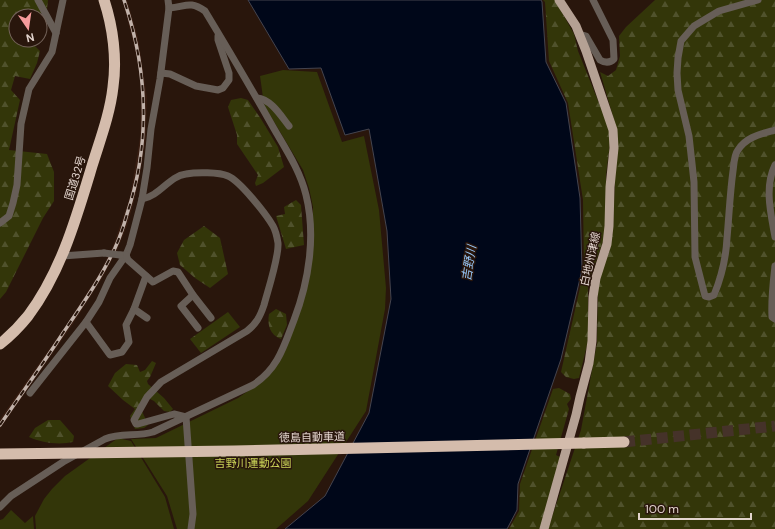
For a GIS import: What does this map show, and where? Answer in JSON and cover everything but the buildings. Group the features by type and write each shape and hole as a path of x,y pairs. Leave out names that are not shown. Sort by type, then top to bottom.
{"highway":[{"name":"国道32号","path":"0,344 27,317 38,302 62,256 75,222 106,119 113,87 114,51 108,13 104,0"},
{"name":"徳島自動車道","path":"0,454 170,453 624,442"}],"main road":[{"name":"白地州津線","path":"544,529 576,416 589,363 592,341 593,297 596,278 607,244 614,148 613,130 586,51 576,26 559,0"}],"street":[{"path":"38,0 56,33"},
{"path":"0,223 9,216 17,185 21,124 29,89 52,52 63,0"},
{"path":"579,34 586,36 600,60 603,62 608,62 614,59 613,40 593,0"},
{"path":"758,0 719,11 694,26 681,41 678,58 678,90 689,136 694,182 695,257 705,296 709,298 714,296 723,263 737,151 746,141 760,134 775,130"},
{"path":"0,507 11,496 63,462 105,438 117,435 143,435 163,428 253,385 266,376 281,352 295,316 305,284 309,264 309,210 306,194 301,178 257,98 205,11 197,5 168,4 161,73 151,129 147,168 142,199 130,245 110,278 99,302 86,322 30,393"},
{"path":"161,73 170,74 196,86 218,90 223,88 230,76 218,40 219,34"},
{"path":"257,98 270,104 288,126"},
{"path":"775,166 771,174 769,189 770,212 775,237"},
{"path":"142,199 152,197 179,176 185,174 197,173 226,175 234,178 250,196 272,224 277,238 277,253 264,306 258,320 247,332 161,382 148,397 134,420 136,424 138,424 174,414 186,417"},
{"path":"62,256 104,253 123,255 153,282 174,270 178,272 193,295 211,318"},
{"path":"775,266 771,293 772,317 775,319"},
{"path":"86,322 110,355 122,352 129,342 126,325 134,309 146,276"},
{"path":"193,295 181,306 198,328"},
{"path":"134,309 147,318"},
{"path":"186,417 193,514 191,529"}],"shaded area":[{"path":"122,0 127,0 138,37 147,97 146,138 135,198 127,226 118,248 104,275 73,324 0,429 0,419 69,321 100,272 113,246 130,197 140,137 141,97 137,58"}],"green space":[{"path":"0,0 48,0 47,8 8,8 8,48 37,48 40,51 37,63 30,79 15,76 11,90 20,100 9,150 47,154 54,172 54,201 43,218 6,292 0,299"},
{"path":"543,0 555,0 574,34 578,51 610,132 606,175 606,223 604,239 588,283 588,341 579,378 574,379 566,377 561,372 584,270 583,200 568,103 549,61 545,2"},
{"path":"655,0 775,0 775,529 548,529 581,430 597,343 598,282 610,249 613,229 617,130 600,72 608,76 616,70 620,56 619,36 626,27"},
{"name":"吉野川運動公園","path":"283,70 317,72 342,142 364,136 379,210 386,288 385,309 366,411 308,501 276,529 177,529 167,496 131,439 156,438 238,398 255,386 281,358 312,255 313,207 309,188 303,170 264,105 260,76"},
{"path":"241,98 248,100 261,119 278,147 284,167 263,183 256,186 255,183 258,175 237,144 237,135 228,107 231,100"},
{"path":"296,200 301,205 304,245 286,249 276,216 285,214 284,207"},
{"path":"204,226 220,238 228,274 210,288 180,265 177,253 184,240"},
{"path":"276,309 286,314 287,325 281,339 274,335 268,322 269,314"},
{"path":"228,312 240,327 201,353 190,339"},
{"path":"152,361 156,363 147,381 148,384 164,398 173,409 170,412 164,411 154,401 144,396 142,411 148,425 144,428 135,429 130,416 135,409 108,386 115,373 126,364 137,365 140,372 145,370"},
{"path":"559,388 570,394 571,399 567,404 569,409 556,455 560,457 540,529 509,529 519,511 520,484 553,389"},
{"path":"48,420 60,420 74,436 73,442 51,443 39,441 29,437 35,428"},
{"path":"118,438 131,441 165,497 174,529 36,529 35,516 44,499 52,489 65,476"},
{"path":"11,510 25,523 33,516 34,529 0,529 0,520 3,519"}],"water":[{"name":"吉野川","path":"248,0 541,0 542,2 546,62 566,103 580,198 582,270 561,359 518,484 517,510 507,529 285,529 325,496 369,413 391,299 387,231 369,129 345,135 321,68 289,69"}],"tunnel":[{"path":"624,442 775,426"}],"railway":[{"path":"0,425 48,356 97,281 110,259 126,218 135,187 140,160 144,107 138,53 124,0"}]}
